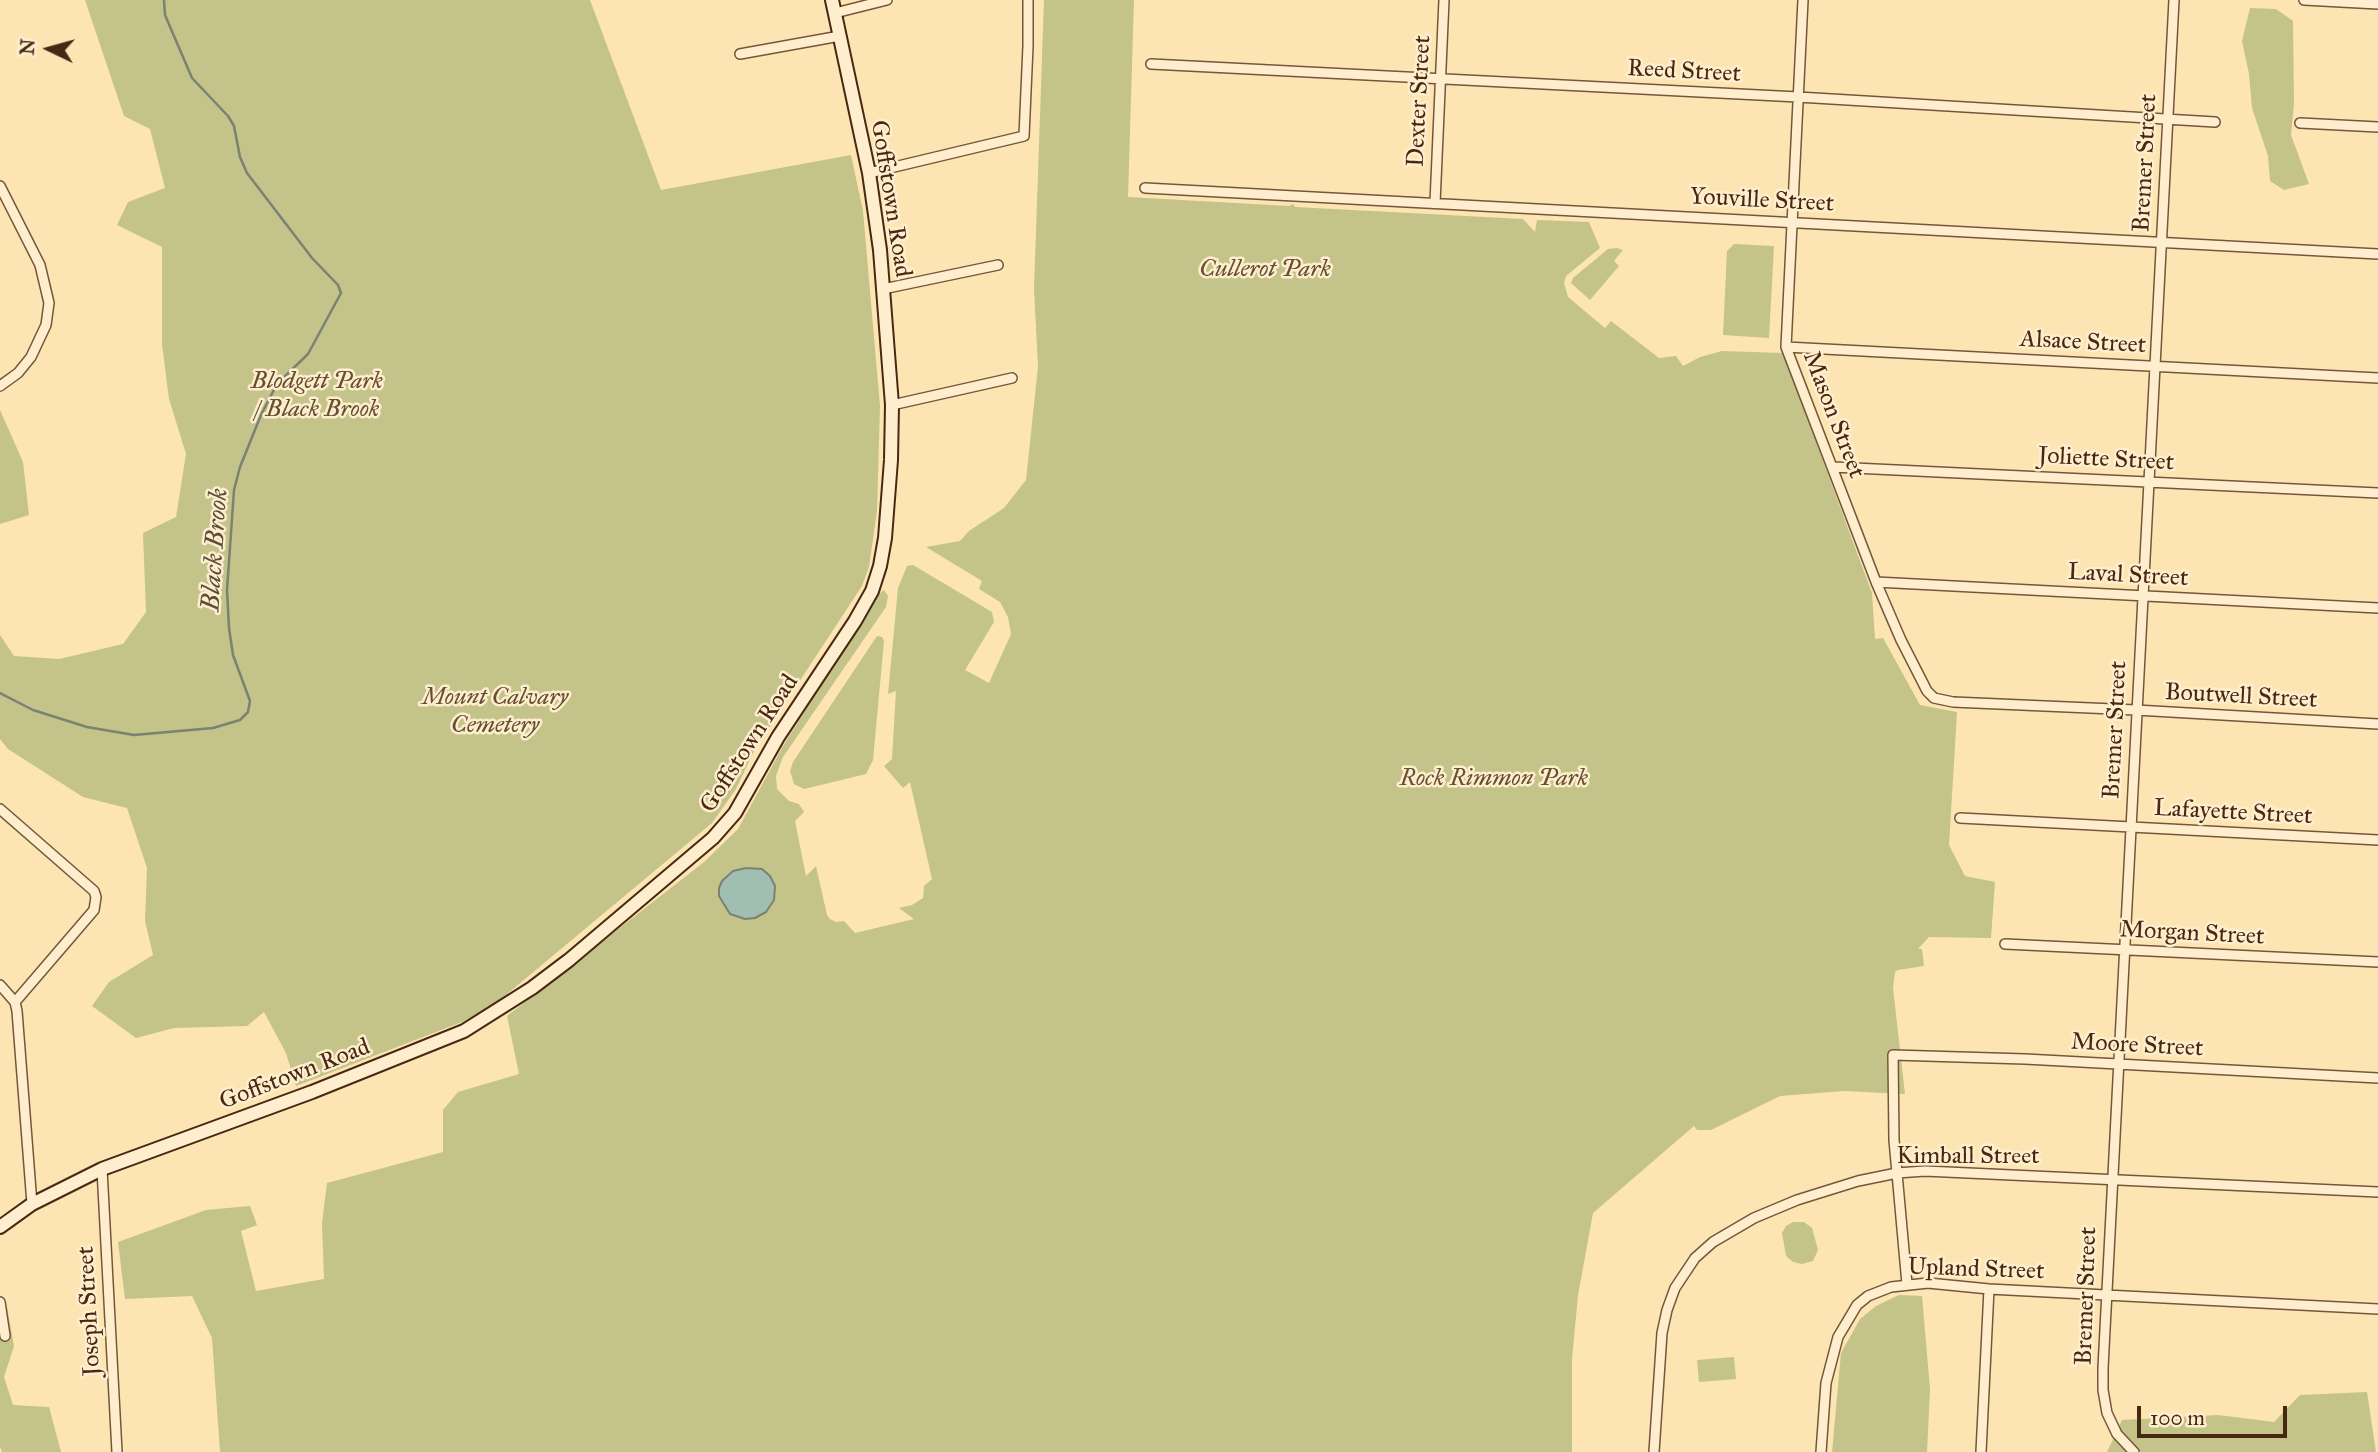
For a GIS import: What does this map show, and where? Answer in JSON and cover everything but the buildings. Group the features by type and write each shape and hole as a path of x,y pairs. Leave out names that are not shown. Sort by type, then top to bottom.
{"main road":[{"name":"Goffstown Road","path":"0,1227 32,1204 102,1168 299,1097 464,1031 532,988 569,960 713,838 744,799 778,737 872,591 885,538 892,405 883,289 869,173 834,7"}],"street":[{"path":"834,7 887,0"},
{"path":"869,173 1024,136 1028,0"},
{"name":"Dexter Street","path":"1435,203 1444,0"},
{"name":"Mason Street","path":"1802,0 1786,347 1876,582 1901,640 1927,691 1934,698"},
{"name":"Bremer Street","path":"2134,1452 2117,1434 2104,1401 2106,1295 2174,0"},
{"path":"2304,0 2378,4"},
{"path":"740,54 840,36"},
{"name":"Reed Street","path":"1151,64 1798,97 2215,122"},
{"path":"2300,123 2378,127"},
{"path":"0,186 40,265 49,303 47,325 30,358 19,373 0,386"},
{"name":"Youville Street","path":"1145,188 2378,254"},
{"path":"883,289 998,265"},
{"name":"Alsace Street","path":"1786,347 2378,378"},
{"path":"892,405 1012,378"},
{"name":"Joliette Street","path":"1833,467 2378,493"},
{"name":"Laval Street","path":"1876,582 2378,608"},
{"name":"Boutwell Street","path":"1934,698 1953,702 2378,724"},
{"path":"0,809 94,891 96,897 94,910 15,1002"},
{"name":"Lafayette Street","path":"1960,818 2378,840"},
{"name":"Morgan Street","path":"2005,944 2378,962"},
{"path":"0,985 15,1002 32,1204"},
{"name":"Moore Street","path":"1897,1173 1892,1096 1893,1055 2025,1059 2378,1078"},
{"name":"Joseph Street","path":"102,1168 117,1452"},
{"name":"Kimball Street","path":"1654,1452 1660,1357 1667,1310 1675,1288 1696,1258 1722,1235 1776,1209 1832,1189 1897,1173 1954,1171 2378,1192"},
{"path":"1897,1173 1907,1284"},
{"name":"Upland Street","path":"1821,1452 1826,1383 1843,1325 1857,1304 1868,1296 1891,1287 1928,1283 1989,1289 2378,1309"},
{"path":"1981,1452 1989,1289"},
{"path":"0,1302 5,1336"}],"green space":[{"name":"Mount Calvary Cemetery","path":"85,0 590,0 661,190 851,155 863,211 880,406 877,511 869,567 862,586 755,749 736,789 712,823 495,1004 462,1022 296,1086 286,1053 264,1012 247,1026 174,1028 136,1038 92,1006 109,982 153,955 145,921 147,868 127,808 83,797 8,749 0,739 0,635 14,656 59,659 123,644 146,612 143,533 176,517 186,454 169,399 162,344 162,247 117,225 128,202 165,188 150,129 124,116"},
{"path":"1044,0 1134,0 1128,197 1289,206 1293,204 1295,207 1523,219 1535,232 1537,220 1589,222 1600,248 1566,276 1564,283 1568,297 1605,328 1611,321 1659,358 1676,356 1683,366 1700,357 1722,351 1783,353 1872,593 1875,639 1883,638 1920,705 1957,712 1949,845 1965,876 1995,882 1991,938 1929,937 1918,949 1922,949 1924,966 1895,972 1893,988 1905,1094 1844,1091 1780,1096 1711,1130 1697,1130 1694,1126 1593,1213 1578,1295 1572,1359 1572,1452 220,1452 212,1338 192,1296 125,1299 118,1242 206,1210 250,1206 257,1225 241,1231 256,1291 324,1279 322,1223 327,1183 443,1152 443,1110 458,1092 519,1074 507,1016 704,862 738,829 783,746 878,595 884,590 888,596 886,607 783,757 776,776 777,789 789,801 799,804 804,812 795,821 806,876 816,866 830,919 836,922 844,921 855,933 914,919 899,908 912,905 923,898 924,886 932,879 910,782 903,788 884,766 892,759 896,691 888,694 898,588 907,566 913,565 992,612 994,622 965,670 989,683 1011,634 1008,617 1000,602 979,589 982,581 926,547 960,541 969,531 1004,508 1026,480 1038,367 1034,289"},
{"path":"2250,8 2276,9 2293,21 2294,103 2291,135 2309,184 2284,190 2270,181 2268,156 2252,108 2242,41"},
{"path":"1734,244 1774,246 1769,338 1723,335 1727,251"},
{"path":"1608,249 1623,250 1614,261 1619,266 1590,300 1571,283 1573,278"},
{"path":"0,410 23,462 29,515 0,524"},
{"path":"877,636 884,641 873,760 866,774 804,789 794,784 790,771 793,762"},
{"path":"1793,1222 1804,1222 1812,1228 1818,1250 1813,1261 1802,1264 1793,1262 1786,1256 1782,1233 1786,1226"},
{"path":"1899,1295 1922,1296 1930,1389 1927,1452 1832,1452 1841,1353 1860,1319 1876,1306"},
{"path":"6,1301 14,1346 4,1377 13,1405 49,1407 61,1452 2,1452 0,1447 0,1302"},
{"path":"1734,1357 1736,1379 1699,1382 1697,1360"},
{"path":"2367,1392 2376,1452 2107,1452 2122,1420 2218,1415 2274,1422 2300,1395"}],"shaded area":[{"path":"762,869 770,876 775,886 774,900 766,912 755,918 745,919 730,914 719,896 719,888 722,881 733,871"}],"waterway":[{"name":"Black Brook","path":"0,693 33,710 87,727 134,735 213,728 240,720 248,712 250,701 233,655 229,628 227,590 234,490 240,467 261,415 277,384 308,354 341,293 338,285 312,258 247,173 240,157 234,126 192,78 165,15 164,0"}],"park label":[{"name":"Cullerot Park","path":"1265,270"},
{"name":"Blodgett Park / Black Brook","path":"317,396"},
{"name":"Rock Rimmon Park","path":"1494,779"}]}
